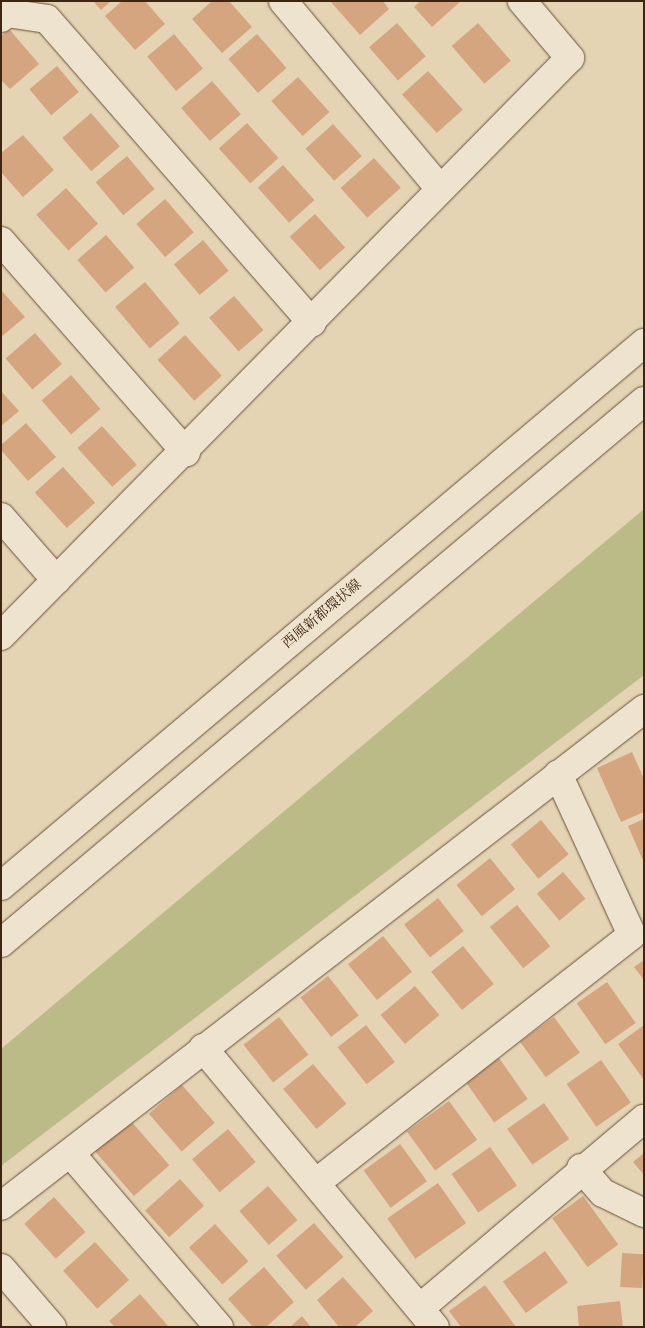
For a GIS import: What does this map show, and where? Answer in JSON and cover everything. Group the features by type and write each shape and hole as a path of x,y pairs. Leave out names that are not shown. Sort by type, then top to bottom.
{"street":[{"path":"283,1 440,189"},
{"path":"1,636 186,452 440,189 570,58 522,1"},
{"path":"1,18 7,13 47,19 312,323"},
{"path":"1,241 186,452"},
{"name":"西風新都環状線","path":"1,886 644,343"},
{"path":"1,943 644,401"},
{"path":"1,517 56,580"},
{"path":"1,1206 644,709"},
{"path":"317,1182 632,935 558,774"},
{"path":"203,1048 317,1182 427,1317 581,1168 644,1119"},
{"path":"70,1154 219,1327"},
{"path":"581,1168 603,1193 644,1213"},
{"path":"1,1268 52,1327"}],"green space":[{"path":"644,509 644,675 1,1166 1,1049"}],"building":[{"path":"93,1 111,1 101,10"},
{"path":"122,1 145,1 165,24 135,50 105,16"},
{"path":"212,1 229,1 252,27 222,53 192,19"},
{"path":"330,1 383,1 389,9 360,35"},
{"path":"420,1 461,1 432,27 414,7"},
{"path":"397,23 426,56 398,80 369,47"},
{"path":"478,23 511,61 484,84 452,46"},
{"path":"9,29 39,64 10,89 1,80 1,36"},
{"path":"174,34 203,68 176,91 147,56"},
{"path":"257,34 287,68 258,93 228,59"},
{"path":"57,66 79,92 51,115 29,89"},
{"path":"428,71 463,110 437,133 402,94"},
{"path":"298,77 329,112 303,136 271,101"},
{"path":"212,81 241,114 210,141 181,108"},
{"path":"91,113 120,146 91,171 62,138"},
{"path":"247,123 278,158 250,183 219,148"},
{"path":"333,124 362,156 334,181 306,149"},
{"path":"23,135 54,170 23,197 1,172 1,153"},
{"path":"127,156 155,189 123,215 96,182"},
{"path":"374,158 401,188 367,218 341,188"},
{"path":"283,165 314,200 289,223 258,188"},
{"path":"66,188 98,224 68,250 36,215"},
{"path":"165,199 194,232 165,257 136,224"},
{"path":"315,214 345,247 320,270 290,237"},
{"path":"106,235 134,267 106,292 77,260"},
{"path":"203,240 229,271 200,295 174,264"},
{"path":"145,282 180,323 150,348 115,307"},
{"path":"1,290 25,317 1,337"},
{"path":"234,296 264,330 239,352 209,318"},
{"path":"35,333 62,364 32,390 6,359"},
{"path":"185,335 222,376 194,401 158,360"},
{"path":"71,375 101,409 71,435 42,401"},
{"path":"1,391 19,411 1,426"},
{"path":"26,423 56,457 28,481 1,450 1,445"},
{"path":"102,426 137,465 112,487 77,448"},
{"path":"63,467 95,503 67,528 35,492"},
{"path":"632,752 644,779 644,812 621,822 597,768"},
{"path":"644,819 644,863 628,826"},
{"path":"541,820 569,854 538,879 511,845"},
{"path":"490,858 515,889 482,916 457,885"},
{"path":"563,872 585,899 559,921 537,894"},
{"path":"438,898 464,931 430,958 404,924"},
{"path":"517,905 550,946 523,968 490,927"},
{"path":"383,936 412,972 377,1000 348,964"},
{"path":"463,946 494,984 462,1010 431,972"},
{"path":"644,960 644,980 634,967"},
{"path":"328,976 359,1015 331,1037 300,998"},
{"path":"607,982 636,1023 605,1044 577,1003"},
{"path":"415,986 439,1015 405,1044 381,1015"},
{"path":"279,1017 309,1055 273,1083 244,1045"},
{"path":"554,1017 580,1053 546,1077 520,1042"},
{"path":"366,1025 395,1062 367,1084 338,1047"},
{"path":"644,1025 644,1080 618,1044"},
{"path":"499,1058 528,1099 494,1122 465,1082"},
{"path":"601,1060 631,1103 596,1127 567,1084"},
{"path":"313,1064 346,1104 317,1129 283,1089"},
{"path":"182,1085 215,1123 182,1152 149,1114"},
{"path":"449,1101 477,1140 435,1170 407,1132"},
{"path":"544,1103 569,1139 532,1165 507,1129"},
{"path":"130,1120 169,1165 134,1196 95,1151"},
{"path":"228,1129 256,1162 220,1192 192,1159"},
{"path":"400,1144 427,1181 391,1208 364,1170"},
{"path":"490,1147 517,1186 478,1212 451,1174"},
{"path":"644,1153 644,1175 633,1162"},
{"path":"180,1179 204,1206 169,1237 145,1210"},
{"path":"438,1183 466,1223 415,1259 387,1219"},
{"path":"268,1186 298,1220 269,1245 239,1211"},
{"path":"583,1196 618,1245 588,1267 552,1218"},
{"path":"54,1197 85,1232 56,1259 24,1224"},
{"path":"314,1223 344,1257 306,1290 276,1256"},
{"path":"215,1224 248,1261 222,1285 189,1247"},
{"path":"95,1242 129,1280 97,1309 63,1271"},
{"path":"545,1251 568,1283 526,1313 503,1282"},
{"path":"622,1253 644,1254 642,1288 620,1287"},
{"path":"264,1267 294,1302 266,1327 253,1327 228,1299"},
{"path":"343,1277 373,1311 355,1327 339,1327 317,1300"},
{"path":"485,1285 516,1327 461,1327 449,1311"},
{"path":"140,1294 169,1327 115,1327 109,1321"},
{"path":"620,1301 623,1327 579,1327 577,1306"},
{"path":"302,1316 311,1327 290,1327"}]}
